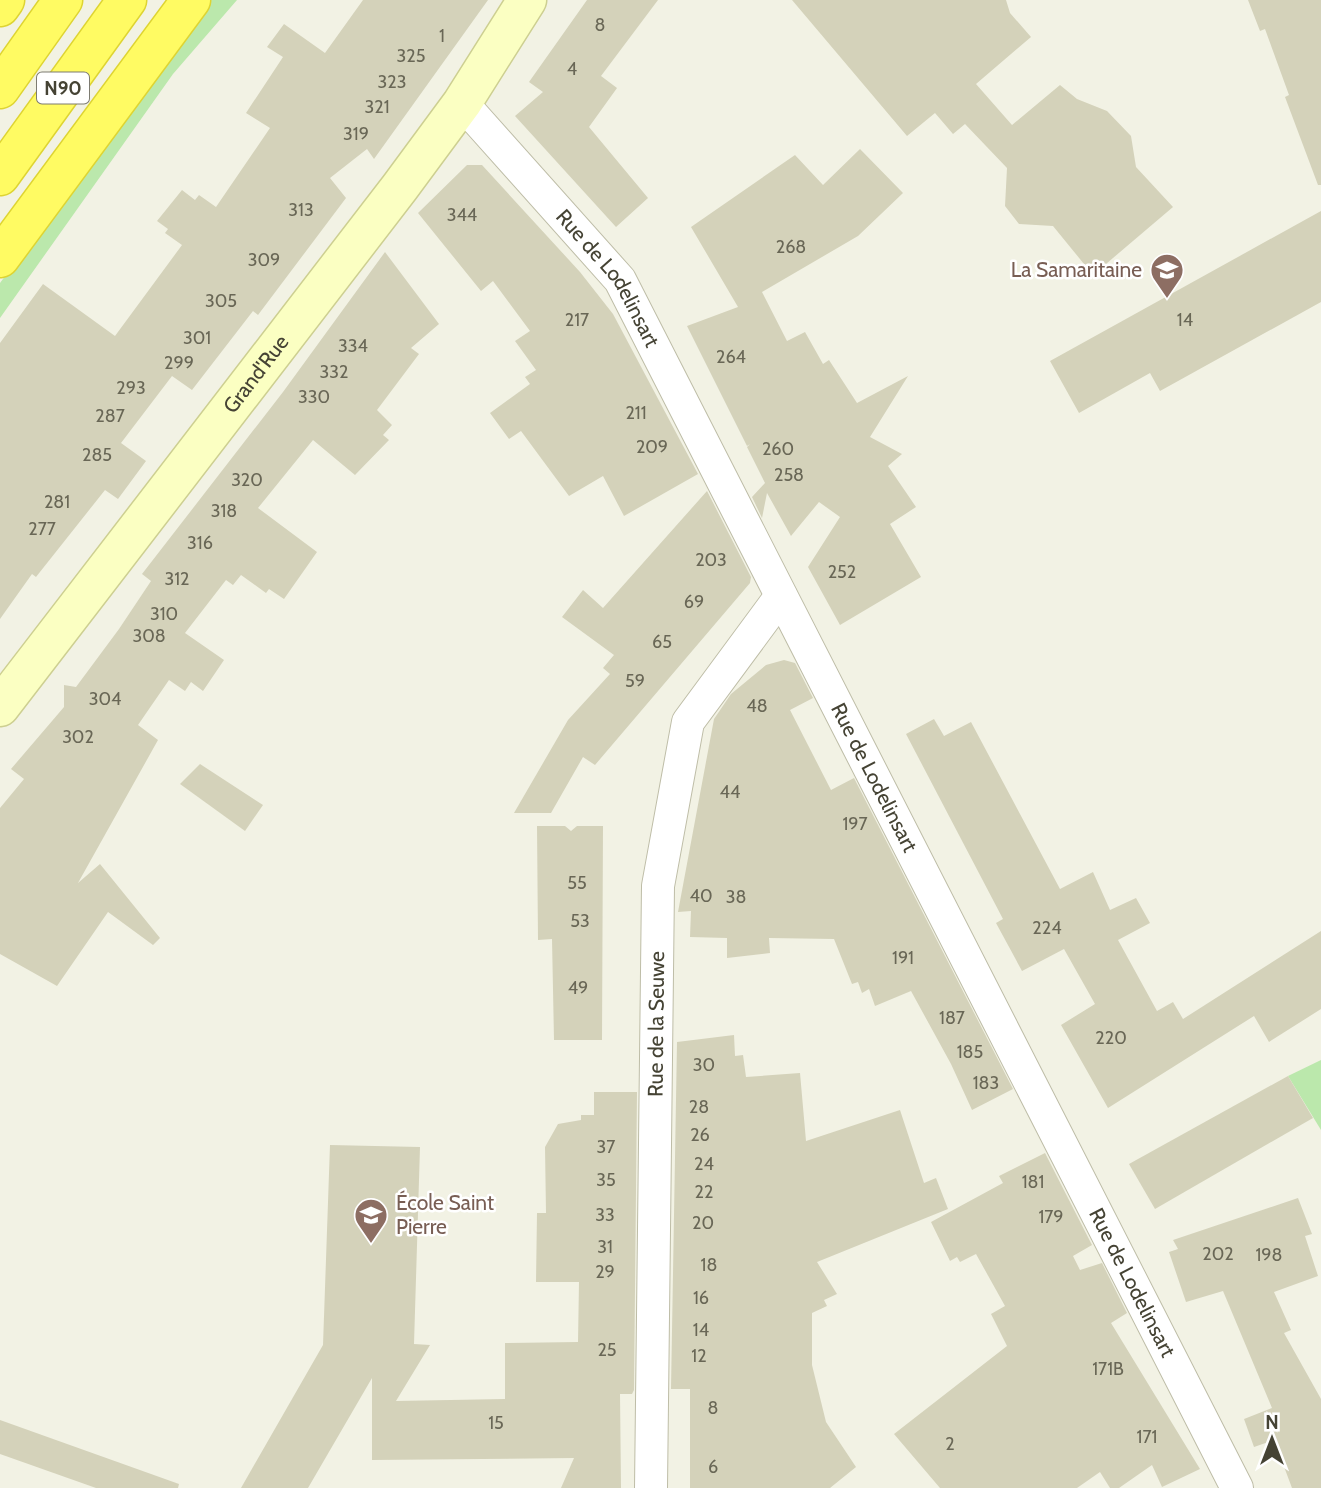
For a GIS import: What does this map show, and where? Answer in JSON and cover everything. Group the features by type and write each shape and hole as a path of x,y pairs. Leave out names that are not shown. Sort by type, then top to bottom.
{"highway":[{"path":"0,7 5,0"},
{"name":"N90","path":"0,89 63,0"},
{"name":"N90","path":"0,176 127,0"},
{"path":"0,258 191,0"}],"street":[{"name":"Grand'Rue","path":"0,707 462,103 527,0"},
{"name":"Rue de Lodelinsart","path":"462,103 620,280 1237,1488"},
{"name":"Rue de la Seuwe","path":"651,1488 658,886 688,722 781,596"}],"green space":[{"path":"211,0 237,0 173,74 0,318 0,283"},
{"path":"1321,1060 1321,1130 1288,1076"}],"building":[{"path":"363,0 488,0 374,159 367,149 330,178 346,198 258,315 253,311 192,390 172,376 121,443 146,461 118,499 105,490 36,577 32,574 0,619 0,343 43,284 115,336 182,245 165,233 168,229 157,221 182,190 195,200 199,195 216,207 270,128 246,113 283,57 267,47 284,24 325,53"},
{"path":"587,0 658,0 601,76 617,88 589,127 648,198 616,227 515,116 543,92 529,82"},
{"path":"792,0 1006,0 1010,13 1031,37 976,84 1012,125 1060,85 1077,99 1107,111 1131,136 1136,167 1173,207 1093,275 1053,226 1019,224 1005,206 1007,168 965,124 953,134 935,113 907,136"},
{"path":"1248,0 1321,0 1321,185 1318,185 1285,97 1289,95 1265,29 1260,31"},
{"path":"860,149 903,193 858,236 762,292 787,341 805,332 823,364 829,360 857,403 908,376 870,437 902,454 888,466 916,507 890,524 921,577 840,625 808,567 840,517 819,502 791,536 767,493 762,518 752,497 765,483 747,447 750,444 747,446 687,326 738,307 691,227 795,155 823,185"},
{"path":"467,165 482,165 580,272 613,314 698,474 624,516 603,476 569,496 521,431 509,439 490,413 530,384 525,377 536,370 515,341 530,331 493,281 481,291 418,213"},
{"path":"1321,211 1321,302 1160,391 1150,373 1079,413 1050,361"},
{"path":"385,252 439,324 411,348 419,354 377,410 392,425 383,435 389,440 355,475 313,440 258,508 317,552 284,599 269,589 266,593 241,575 233,585 226,580 185,633 224,660 203,691 191,682 185,691 169,680 138,725 158,740 78,883 100,864 160,938 153,945 108,912 57,986 0,954 0,808 24,779 11,769 64,707 64,685 76,687 119,629 151,581 142,574 283,392"},
{"path":"707,491 751,577 750,583 595,765 583,757 551,813 514,813 568,720 610,674 603,668 614,655 562,617 583,590 603,608"},
{"path":"784,660 795,663 813,698 790,710 831,790 854,778 1013,1089 972,1110 951,1064 911,991 875,1006 869,989 862,993 858,982 852,984 834,939 769,938 770,953 727,958 727,938 690,937 691,911 678,912 714,719 731,694 766,665"},
{"path":"934,719 944,736 971,722 1060,889 1093,872 1110,910 1136,898 1150,923 1118,940 1157,1011 1173,1002 1183,1019 1321,931 1321,1009 1269,1042 1254,1016 1108,1108 1061,1025 1095,1004 1064,949 1022,971 996,923 1003,919 906,734"},
{"path":"200,764 263,805 245,831 180,784"},
{"path":"537,826 565,826 571,831 577,826 603,826 602,1040 554,1040 552,939 538,940"},
{"path":"734,1035 735,1056 743,1055 746,1077 800,1073 806,1141 900,1110 924,1183 936,1178 948,1209 817,1262 837,1294 824,1300 827,1306 812,1313 812,1365 826,1422 856,1467 830,1488 690,1488 690,1389 671,1389 677,1042"},
{"path":"1288,1076 1313,1118 1155,1209 1129,1164"},
{"name":"École Saint Pierre","path":"594,1092 637,1092 634,1390 632,1394 620,1394 621,1488 561,1488 574,1458 372,1460 372,1378 308,1488 241,1488 323,1345 330,1145 420,1147 414,1344 430,1345 396,1401 505,1399 505,1343 578,1342 579,1282 536,1282 537,1213 546,1213 545,1147 558,1124 581,1120 581,1115 594,1115"},
{"path":"1045,1153 1092,1245 1073,1256 1080,1270 1102,1263 1127,1313 1111,1323 1200,1469 1162,1487 1152,1465 1119,1488 1110,1488 1100,1472 1077,1488 940,1488 894,1434 1007,1346 991,1314 1005,1306 976,1254 960,1262 957,1257 950,1261 931,1222 1003,1183 999,1176"},
{"path":"1298,1198 1312,1234 1305,1236 1318,1276 1274,1292 1291,1330 1284,1333 1321,1399 1321,1488 1292,1488 1274,1440 1254,1447 1244,1419 1272,1408 1223,1291 1186,1302 1169,1252 1178,1249 1173,1240"},
{"path":"0,1420 179,1484 178,1488 96,1488 0,1454"}],"place":[{"name":"La Samaritaine","path":"1167,300"},
{"name":"École Saint Pierre","path":"371,1245"}]}
